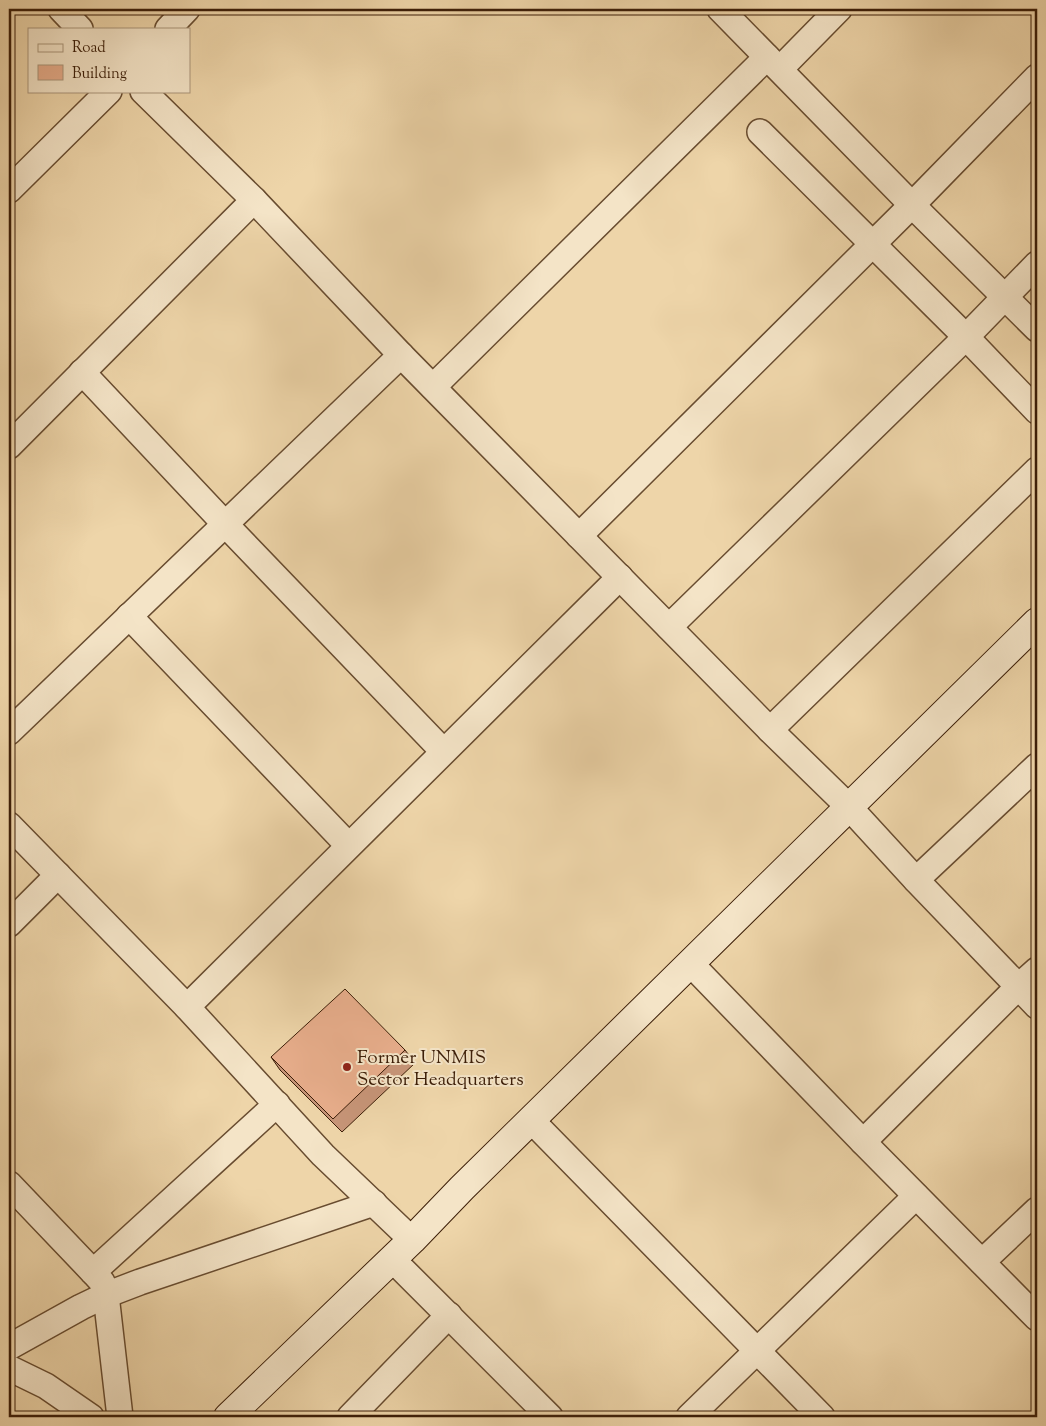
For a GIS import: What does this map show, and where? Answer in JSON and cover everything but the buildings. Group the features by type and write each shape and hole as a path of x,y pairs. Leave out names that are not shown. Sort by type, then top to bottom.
{"street":[{"path":"61,9 79,28"},
{"path":"169,28 187,9"},
{"path":"720,9 912,205 1006,296 1037,329"},
{"path":"433,387 773,63 839,9"},
{"path":"579,536 912,205 1037,77"},
{"path":"9,190 107,92"},
{"path":"144,92 254,200 401,355 770,730 849,807 1037,1006"},
{"path":"760,132 966,337 1037,411"},
{"path":"9,446 254,200"},
{"path":"669,627 966,337 1037,264"},
{"path":"9,732 401,355"},
{"path":"82,372 225,524 444,751"},
{"path":"770,730 1037,470"},
{"path":"187,1007 348,845 620,577"},
{"path":"129,616 348,845"},
{"path":"228,1417 412,1240 462,1188 1037,622"},
{"path":"916,880 1032,781"},
{"path":"9,825 187,1007 324,1155 412,1240"},
{"path":"9,924 58,875"},
{"path":"690,963 1037,1318"},
{"path":"863,1142 1037,970"},
{"path":"94,1272 278,1104"},
{"path":"531,1120 822,1417"},
{"path":"9,1184 102,1282 106,1295 120,1417"},
{"path":"688,1417 916,1196"},
{"path":"9,1347 106,1295 374,1203"},
{"path":"982,1262 1037,1210"},
{"path":"392,1259 550,1417"},
{"path":"350,1417 449,1316"},
{"path":"9,1368 46,1386 91,1417"}],"place":[{"name":"Former UNMIS Sector Headquarters","path":"347,1067"}]}
